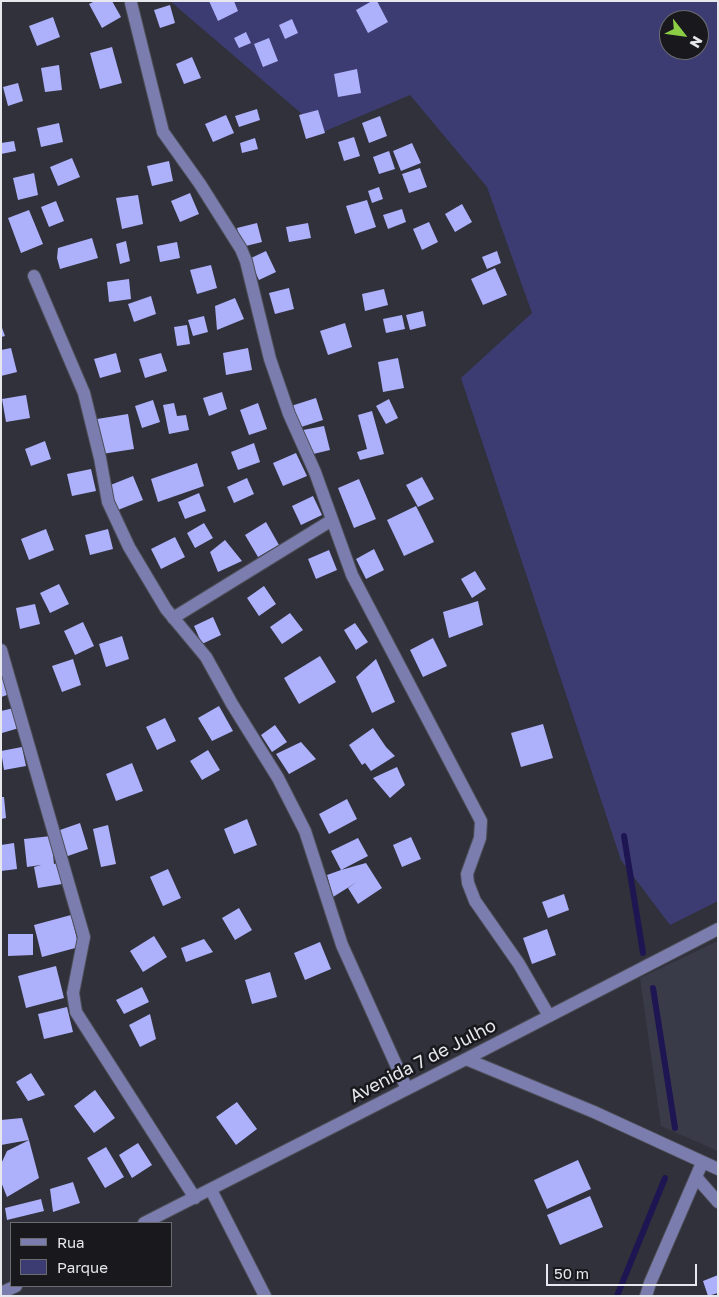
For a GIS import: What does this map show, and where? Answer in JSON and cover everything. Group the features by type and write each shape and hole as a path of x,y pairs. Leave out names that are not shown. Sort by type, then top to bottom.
{"street":[{"path":"131,3 163,132 200,184 241,249 246,261 270,359 289,414 315,472 352,575 481,821 480,838 467,874 468,883 476,901 519,964 550,1016"},
{"path":"34,276 84,393 100,458 108,502 129,547 166,609 206,657 232,704 278,778 305,831 342,945 407,1089"},
{"path":"173,618 332,520"},
{"path":"1,650 84,937 74,992 76,1012 195,1198"},
{"name":"Avenida 7 de Julho","path":"146,1222 718,928"},
{"path":"466,1059 594,1112 718,1169"},
{"path":"646,1296 702,1163"},
{"path":"696,1177 718,1202"},
{"path":"211,1190 265,1296"},
{"path":"1,1293 14,1287"}],"shaded area":[{"path":"718,941 718,1151 661,1126 640,978"}],"green space":[{"path":"170,1 718,1 718,901 670,925 621,860 461,378 532,313 487,187 410,95 323,132"}],"building":[{"path":"95,1 112,1 121,17 102,28 89,4"},
{"path":"209,1 234,1 238,11 218,21"},
{"path":"372,1 377,1 388,22 368,33 356,10"},
{"path":"170,5 175,23 160,28 154,10"},
{"path":"53,17 60,37 37,46 29,26"},
{"path":"292,19 298,33 285,39 279,25"},
{"path":"246,32 251,43 239,48 234,38"},
{"path":"269,38 278,61 263,67 254,44"},
{"path":"112,47 122,83 100,89 90,53"},
{"path":"192,57 201,78 184,84 176,64"},
{"path":"59,65 62,90 45,92 41,68"},
{"path":"357,69 361,93 338,97 334,74"},
{"path":"18,83 23,101 8,106 3,87"},
{"path":"257,109 260,120 239,127 235,116"},
{"path":"318,110 325,133 306,139 299,115"},
{"path":"226,115 234,133 213,142 205,124"},
{"path":"380,116 387,136 369,143 362,123"},
{"path":"59,123 63,142 41,147 37,128"},
{"path":"354,137 360,156 344,161 338,142"},
{"path":"255,138 258,149 242,153 240,143"},
{"path":"14,141 16,151 1,154 1,143"},
{"path":"412,143 421,163 401,171 393,151"},
{"path":"389,151 395,169 379,174 373,157"},
{"path":"72,158 80,177 58,186 50,167"},
{"path":"169,161 173,181 152,186 147,166"},
{"path":"420,168 427,187 409,193 402,174"},
{"path":"34,173 38,195 18,200 13,178"},
{"path":"379,187 383,199 372,203 368,191"},
{"path":"190,193 199,214 180,222 171,201"},
{"path":"138,195 143,224 122,229 116,198"},
{"path":"367,200 376,227 355,234 346,206"},
{"path":"56,201 64,221 49,227 41,207"},
{"path":"462,204 472,222 455,232 445,214"},
{"path":"402,209 406,222 388,229 383,215"},
{"path":"29,210 43,244 21,253 8,218"},
{"path":"429,222 438,242 422,250 413,229"},
{"path":"257,223 262,242 242,247 237,228"},
{"path":"308,223 311,238 289,242 286,227"},
{"path":"92,238 98,258 60,269 57,258 58,248"},
{"path":"126,241 130,261 120,264 116,244"},
{"path":"177,242 180,258 160,262 157,246"},
{"path":"266,251 276,272 259,280 249,259"},
{"path":"497,251 501,263 487,269 482,257"},
{"path":"211,265 217,288 197,294 190,270"},
{"path":"495,268 507,295 483,305 471,279"},
{"path":"129,279 131,299 109,302 107,282"},
{"path":"289,288 294,309 275,314 269,293"},
{"path":"384,289 388,305 365,311 362,294"},
{"path":"151,296 156,314 134,322 128,304"},
{"path":"235,298 244,319 217,330 215,306"},
{"path":"423,311 426,326 410,330 406,315"},
{"path":"402,315 405,329 386,333 383,319"},
{"path":"204,316 208,332 193,336 188,320"},
{"path":"345,323 352,347 328,355 320,331"},
{"path":"1,325 5,336 1,337"},
{"path":"187,325 190,344 177,346 174,327"},
{"path":"11,348 17,372 1,376 1,350"},
{"path":"248,348 252,370 226,375 223,353"},
{"path":"116,353 121,372 100,378 94,359"},
{"path":"161,353 167,371 145,378 139,359"},
{"path":"398,358 404,388 383,392 378,362"},
{"path":"222,392 227,409 209,416 203,398"},
{"path":"26,395 30,418 6,422 2,399"},
{"path":"316,398 323,420 298,428 291,406"},
{"path":"389,399 398,418 386,424 376,406"},
{"path":"153,400 160,422 142,428 135,406"},
{"path":"174,403 177,416 186,415 189,430 169,434 163,405"},
{"path":"258,403 267,429 249,435 240,410"},
{"path":"372,411 384,454 360,460 357,452 367,449 358,415"},
{"path":"128,414 134,449 102,454 97,419"},
{"path":"324,426 330,450 309,455 303,430"},
{"path":"45,441 51,459 31,466 25,449"},
{"path":"254,443 260,462 238,470 231,452"},
{"path":"296,453 307,476 283,486 273,463"},
{"path":"197,463 204,486 158,502 151,479"},
{"path":"91,469 96,491 72,496 67,474"},
{"path":"133,476 143,500 118,510 108,486"},
{"path":"422,477 434,499 418,507 406,485"},
{"path":"247,478 254,494 234,503 227,487"},
{"path":"359,479 376,519 354,528 338,488"},
{"path":"199,493 206,511 185,519 178,502"},
{"path":"313,496 322,515 301,525 292,506"},
{"path":"416,506 434,542 404,556 387,520"},
{"path":"266,522 279,545 258,557 245,535"},
{"path":"204,523 213,538 195,548 187,533"},
{"path":"46,529 54,550 29,560 21,539"},
{"path":"108,529 113,549 90,555 85,535"},
{"path":"175,537 185,557 161,569 151,549"},
{"path":"225,540 242,561 218,572 210,552"},
{"path":"374,549 384,570 366,579 356,559"},
{"path":"329,550 337,570 316,579 308,559"},
{"path":"475,571 486,589 472,598 461,579"},
{"path":"59,584 69,604 50,613 40,593"},
{"path":"264,586 276,604 259,616 247,598"},
{"path":"478,601 483,625 449,638 443,612"},
{"path":"35,604 40,624 20,629 16,608"},
{"path":"290,613 303,630 282,644 270,627"},
{"path":"213,617 221,635 202,644 194,626"},
{"path":"83,622 94,646 75,655 64,631"},
{"path":"355,623 368,642 356,650 344,630"},
{"path":"122,636 129,659 106,667 99,644"},
{"path":"433,638 447,666 423,677 410,650"},
{"path":"320,656 336,682 299,704 284,678"},
{"path":"73,659 81,685 62,692 52,666"},
{"path":"376,659 395,702 372,713 356,677"},
{"path":"1,667 10,694 1,697"},
{"path":"219,706 233,731 212,741 198,718"},
{"path":"14,708 19,728 2,733 1,711"},
{"path":"165,718 176,741 157,750 146,727"},
{"path":"543,724 553,758 521,767 511,733"},
{"path":"275,725 287,742 272,752 261,735"},
{"path":"373,728 386,747 395,756 371,771 365,763 362,765 349,745"},
{"path":"301,742 316,759 289,774 276,754"},
{"path":"22,747 26,766 4,770 1,751"},
{"path":"208,750 220,770 202,780 190,761"},
{"path":"132,763 143,791 116,801 106,774"},
{"path":"397,767 405,785 390,798 373,778"},
{"path":"1,797 4,797 6,818 1,819"},
{"path":"347,799 357,819 329,834 319,814"},
{"path":"247,819 257,845 234,854 224,829"},
{"path":"80,823 88,849 65,857 57,831"},
{"path":"108,825 116,864 101,867 93,829"},
{"path":"51,836 54,864 58,863 62,884 38,888 34,867 41,865 27,867 24,839"},
{"path":"411,837 421,859 402,867 393,845"},
{"path":"358,838 368,856 341,870 331,851"},
{"path":"14,843 17,869 1,871 1,845"},
{"path":"366,863 382,888 358,904 348,888 357,882 333,897 327,875"},
{"path":"168,869 181,898 163,906 150,877"},
{"path":"564,894 569,910 548,918 542,902"},
{"path":"239,908 252,930 235,940 222,918"},
{"path":"71,915 79,947 42,957 34,925"},
{"path":"547,929 556,955 532,964 523,938"},
{"path":"8,934 33,934 33,955 8,956"},
{"path":"154,936 167,957 143,972 130,951"},
{"path":"204,939 213,952 186,962 181,948"},
{"path":"320,942 331,969 305,980 294,953"},
{"path":"56,966 64,998 26,1008 18,976"},
{"path":"270,972 277,997 252,1004 245,980"},
{"path":"142,987 149,1002 124,1014 116,1000"},
{"path":"67,1007 73,1032 44,1039 38,1014"},
{"path":"150,1014 156,1039 140,1047 129,1025"},
{"path":"31,1073 45,1095 28,1101 16,1082"},
{"path":"95,1090 115,1118 94,1133 74,1106"},
{"path":"237,1102 257,1129 236,1145 216,1117"},
{"path":"22,1118 29,1140 1,1145 1,1120"},
{"path":"29,1140 39,1178 7,1197 1,1182 1,1164 7,1151"},
{"path":"138,1143 152,1165 132,1178 119,1155"},
{"path":"106,1147 124,1177 105,1188 87,1158"},
{"path":"578,1160 591,1189 547,1209 534,1180"},
{"path":"73,1182 80,1203 53,1212 50,1189"},
{"path":"590,1196 603,1227 560,1245 547,1215"},
{"path":"41,1199 44,1211 7,1220 5,1208"},
{"path":"718,1275 718,1293 708,1296 703,1281"}],"waterway":[{"path":"624,836 643,953"},
{"path":"653,988 675,1128"},
{"path":"617,1296 665,1178"}]}
